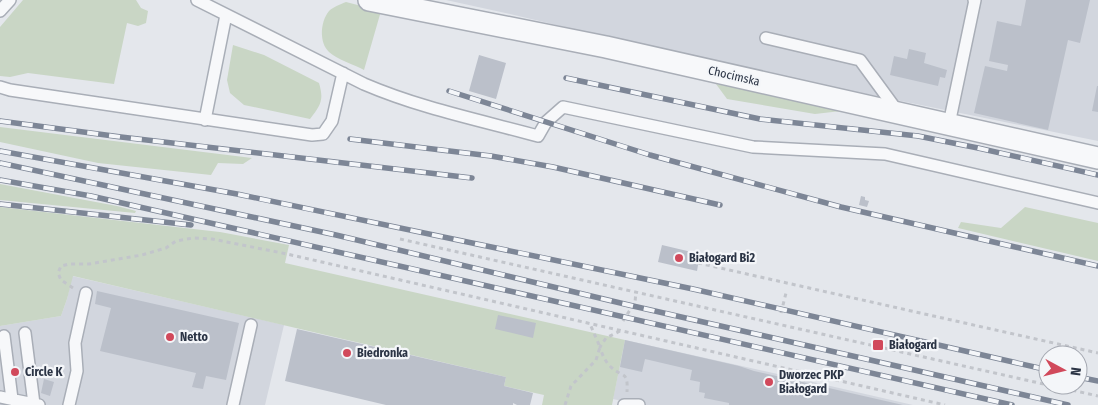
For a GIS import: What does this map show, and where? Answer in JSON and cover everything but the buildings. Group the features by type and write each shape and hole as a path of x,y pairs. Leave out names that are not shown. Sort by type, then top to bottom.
{"street":[{"name":"Chocimska","path":"369,0 606,47 1098,158"}],"lane":[{"path":"0,11 10,0"},
{"path":"197,0 389,94 417,104 538,136 546,122 563,107 753,147 885,154 1098,203"},
{"path":"949,124 976,0 974,0"},
{"path":"205,120 226,15"},
{"path":"766,38 860,60 899,113"},
{"path":"0,87 312,135 323,134 332,121 343,73"},
{"path":"69,405 77,371 75,343 86,293"},
{"path":"233,405 251,325"},
{"path":"0,396 36,404 25,333"},
{"path":"4,336 12,399"},
{"path":"625,404 639,405"}],"path":[{"path":"86,293 69,287 61,280 58,273 61,266 128,258 166,248 176,241 203,238 287,254 945,405"},
{"path":"400,239 1038,383"},
{"path":"698,263 1098,353"},
{"path":"730,269 759,277"},
{"path":"623,321 634,302 636,292"},
{"path":"781,313 786,293"},
{"path":"720,310 748,316 749,318"},
{"path":"590,324 603,356 609,365 622,372 626,378 625,404"},
{"path":"565,405 572,386 596,360 600,347 606,338 621,331"},
{"path":"711,353 739,359"}],"shaded area":[{"path":"446,0 1098,0 1098,141 743,69"},
{"path":"72,276 284,325 265,405 0,405 0,326 61,316"},
{"path":"625,340 913,405 640,405 613,399"}],"green space":[{"path":"23,0 136,0 141,8 148,11 146,23 138,26 127,23 114,84 28,73 10,77 0,76 0,27"},
{"path":"346,2 381,11 364,70 332,55 326,48 322,38 322,26 329,11"},
{"path":"233,45 264,55 319,83 320,102 310,119 244,105 230,93 227,80"},
{"path":"716,84 862,112 861,115 841,111 815,114 727,99"},
{"path":"0,127 252,158 243,164 218,163 211,175 98,163 0,142"},
{"path":"0,184 136,211 135,213 0,200"},
{"path":"0,207 220,232 289,245 285,263 625,340 612,405 542,405 544,395 504,386 506,377 73,276 61,316 0,326"},
{"path":"1025,207 1098,223 1098,261 958,228 961,222 1001,228"}],"railway":[{"path":"566,78 760,119 918,136 1098,175"},
{"path":"449,91 650,155 841,207 1098,266"},
{"path":"0,121 472,178"},
{"path":"350,139 491,156 553,167 720,205"},
{"path":"0,151 237,194 693,289 1038,368"},
{"path":"0,163 336,235 633,306 1068,405"},
{"path":"0,180 91,196 1012,405"},
{"path":"0,204 191,225"},
{"path":"1088,379 1098,381"}],"place":[{"name":"Białogard Bi2","path":"679,258"},
{"name":"Netto","path":"170,337"},
{"name":"Białogard","path":"878,345"},
{"name":"Biedronka","path":"347,353"},
{"name":"Circle K","path":"15,372"},
{"name":"Dworzec PKP Białogard","path":"769,382"}]}
